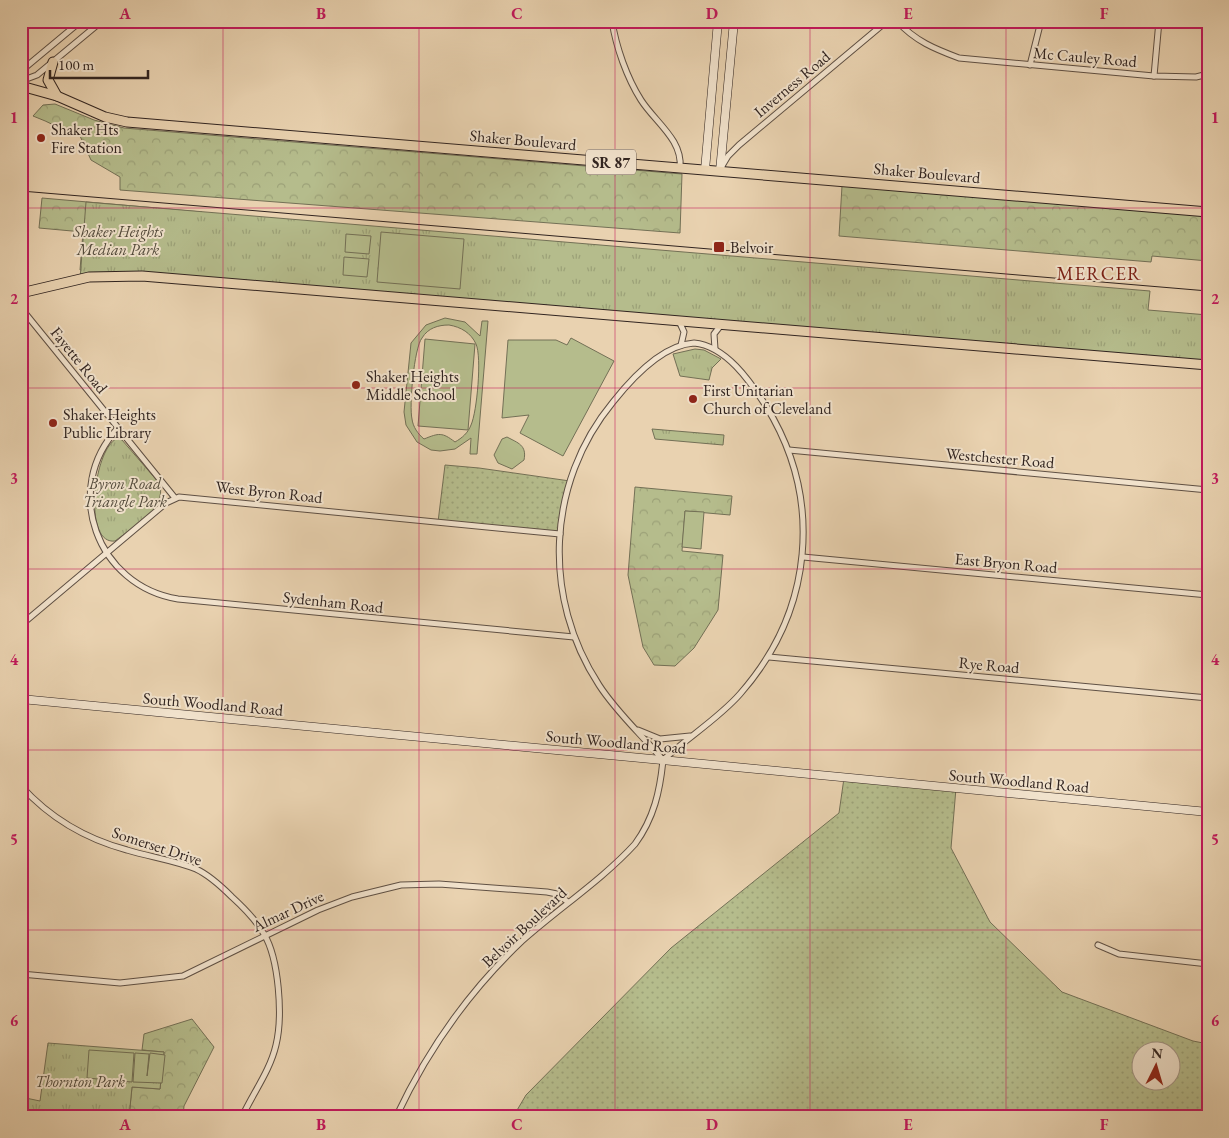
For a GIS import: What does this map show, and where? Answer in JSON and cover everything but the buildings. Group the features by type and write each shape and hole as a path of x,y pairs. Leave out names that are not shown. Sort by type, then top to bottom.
{"main road":[{"path":"53,62 48,79 57,96"},
{"name":"Shaker Boulevard","path":"21,86 57,96 105,117 127,122 1208,212"},
{"path":"21,293 89,277 132,275 1208,365"}],"street":[{"path":"21,71 81,21"},
{"path":"21,81 37,75 102,21"},
{"path":"596,21 612,22 633,85 649,113 678,148 681,156 680,168"},
{"path":"705,170 718,21"},
{"path":"720,171 734,21"},
{"name":"Inverness Road","path":"720,171 727,158 740,145 886,21"},
{"name":"Mc Cauley Road","path":"897,21 910,36 930,47 959,58 1154,76 1196,76 1208,74"},
{"path":"1030,65 1041,21"},
{"path":"1154,76 1159,21"},
{"path":"708,140 715,147 723,142"},
{"name":"Fayette Road","path":"21,308 175,498"},
{"path":"679,320 684,332 681,345"},
{"path":"715,349 714,334 722,324"},
{"path":"699,344 715,349 738,369 757,393 778,427 789,450 801,500 803,557 790,612 769,657 748,685 727,708 690,736 663,760 607,697 589,668 574,637 562,590 560,534 570,480 592,430 626,386 657,359 681,345 699,344"},
{"name":"Sydenham Road","path":"118,428 100,453 91,485 92,520 106,554 133,583 166,597 574,637"},
{"name":"Westchester Road","path":"789,450 1208,490"},
{"path":"21,625 166,503 175,498"},
{"name":"West Byron Road","path":"175,498 196,498 560,534"},
{"name":"East Bryon Road","path":"803,557 1208,594"},
{"name":"Rye Road","path":"769,657 1208,698"},
{"name":"South Woodland Road","path":"21,699 1208,812"},
{"path":"637,730 660,739 690,736"},
{"name":"Belvoir Boulevard","path":"396,1117 415,1076 442,1033 474,993 521,942 620,859 641,836 657,800 663,760"},
{"name":"Somerset Drive","path":"21,786 49,812 72,828 127,851 155,856 199,870 228,893 265,934 278,977 280,1003 276,1044 267,1070 242,1117"},
{"name":"Almar Drive","path":"21,974 120,983 176,978 213,963 265,934 318,910 352,897 401,885 439,884 547,892 557,894 568,902"},
{"path":"1098,945 1119,954 1208,964"}],"green space":[{"path":"55,104 94,120 124,128 682,174 680,233 120,190 120,177 91,160 80,136 33,116 43,105"},
{"path":"842,186 1208,216 1208,261 1152,256 1151,262 839,236"},
{"path":"42,198 202,212 80,270 83,232 39,228"},
{"name":"Shaker Heights Median Park","path":"86,202 1150,291 1148,310 1208,315 1208,365 152,276 80,279"},
{"path":"381,232 464,239 460,289 377,282"},
{"path":"346,234 371,236 369,254 345,252"},
{"path":"344,257 369,259 367,277 343,275"},
{"path":"445,318 465,322 480,336 482,321 488,321 477,454 470,454 471,438 455,449 431,450 417,442 406,425 404,412 411,343 426,325","holes":["453,326 468,334 474,340 478,351 478,384 473,418 470,428 455,442 447,436 440,434 424,439 415,428 411,412 413,377 419,344 427,332 434,328"]},
{"path":"571,338 614,361 563,456 520,433 529,415 502,418 508,340 556,340 567,345"},
{"path":"425,339 475,344 468,430 418,426"},
{"path":"695,349 704,350 721,359 712,368 709,380 680,376 673,354"},
{"path":"652,429 724,435 723,445 655,439"},
{"path":"507,437 521,445 525,455 524,460 512,469 498,463 494,455 502,439"},
{"name":"Byron Road Triangle Park","path":"116,439 122,440 160,484 161,493 158,502 147,517 115,541 105,538 98,529 95,514 95,496 97,478 102,461 108,447"},
{"path":"445,465 570,481 560,534 438,522"},
{"path":"635,487 732,496 730,515 685,511 682,551 723,555 718,610 694,648 675,666 654,665 643,647 628,575"},
{"path":"685,511 704,512 701,549 682,547"},
{"path":"844,778 956,788 951,848 990,922 1062,992 1193,1041 1208,1044 1208,1117 513,1117 526,1095 671,948 839,813"},
{"path":"192,1019 214,1047 184,1106 183,1117 129,1117 132,1087 160,1089 164,1052 142,1050 144,1034"},
{"name":"Thornton Park","path":"48,1043 164,1052 160,1089 132,1087 129,1117 21,1117 21,1097 40,1101"},
{"path":"89,1050 134,1053 132,1082 87,1078"},
{"path":"135,1053 149,1054 147,1076 150,1053 165,1055 162,1083 133,1082"}],"tram line":[{"path":"21,191 1208,291"}],"place":[{"name":"Shaker Hts Fire Station","path":"41,138"},
{"name":"Belvoir","path":"719,247"},
{"name":"Shaker Heights Middle School","path":"356,385"},
{"name":"First Unitarian Church of Cleveland","path":"693,399"},
{"name":"Shaker Heights Public Library","path":"53,423"}],"district":[{"name":"MERCER","path":"1099,273"}]}
